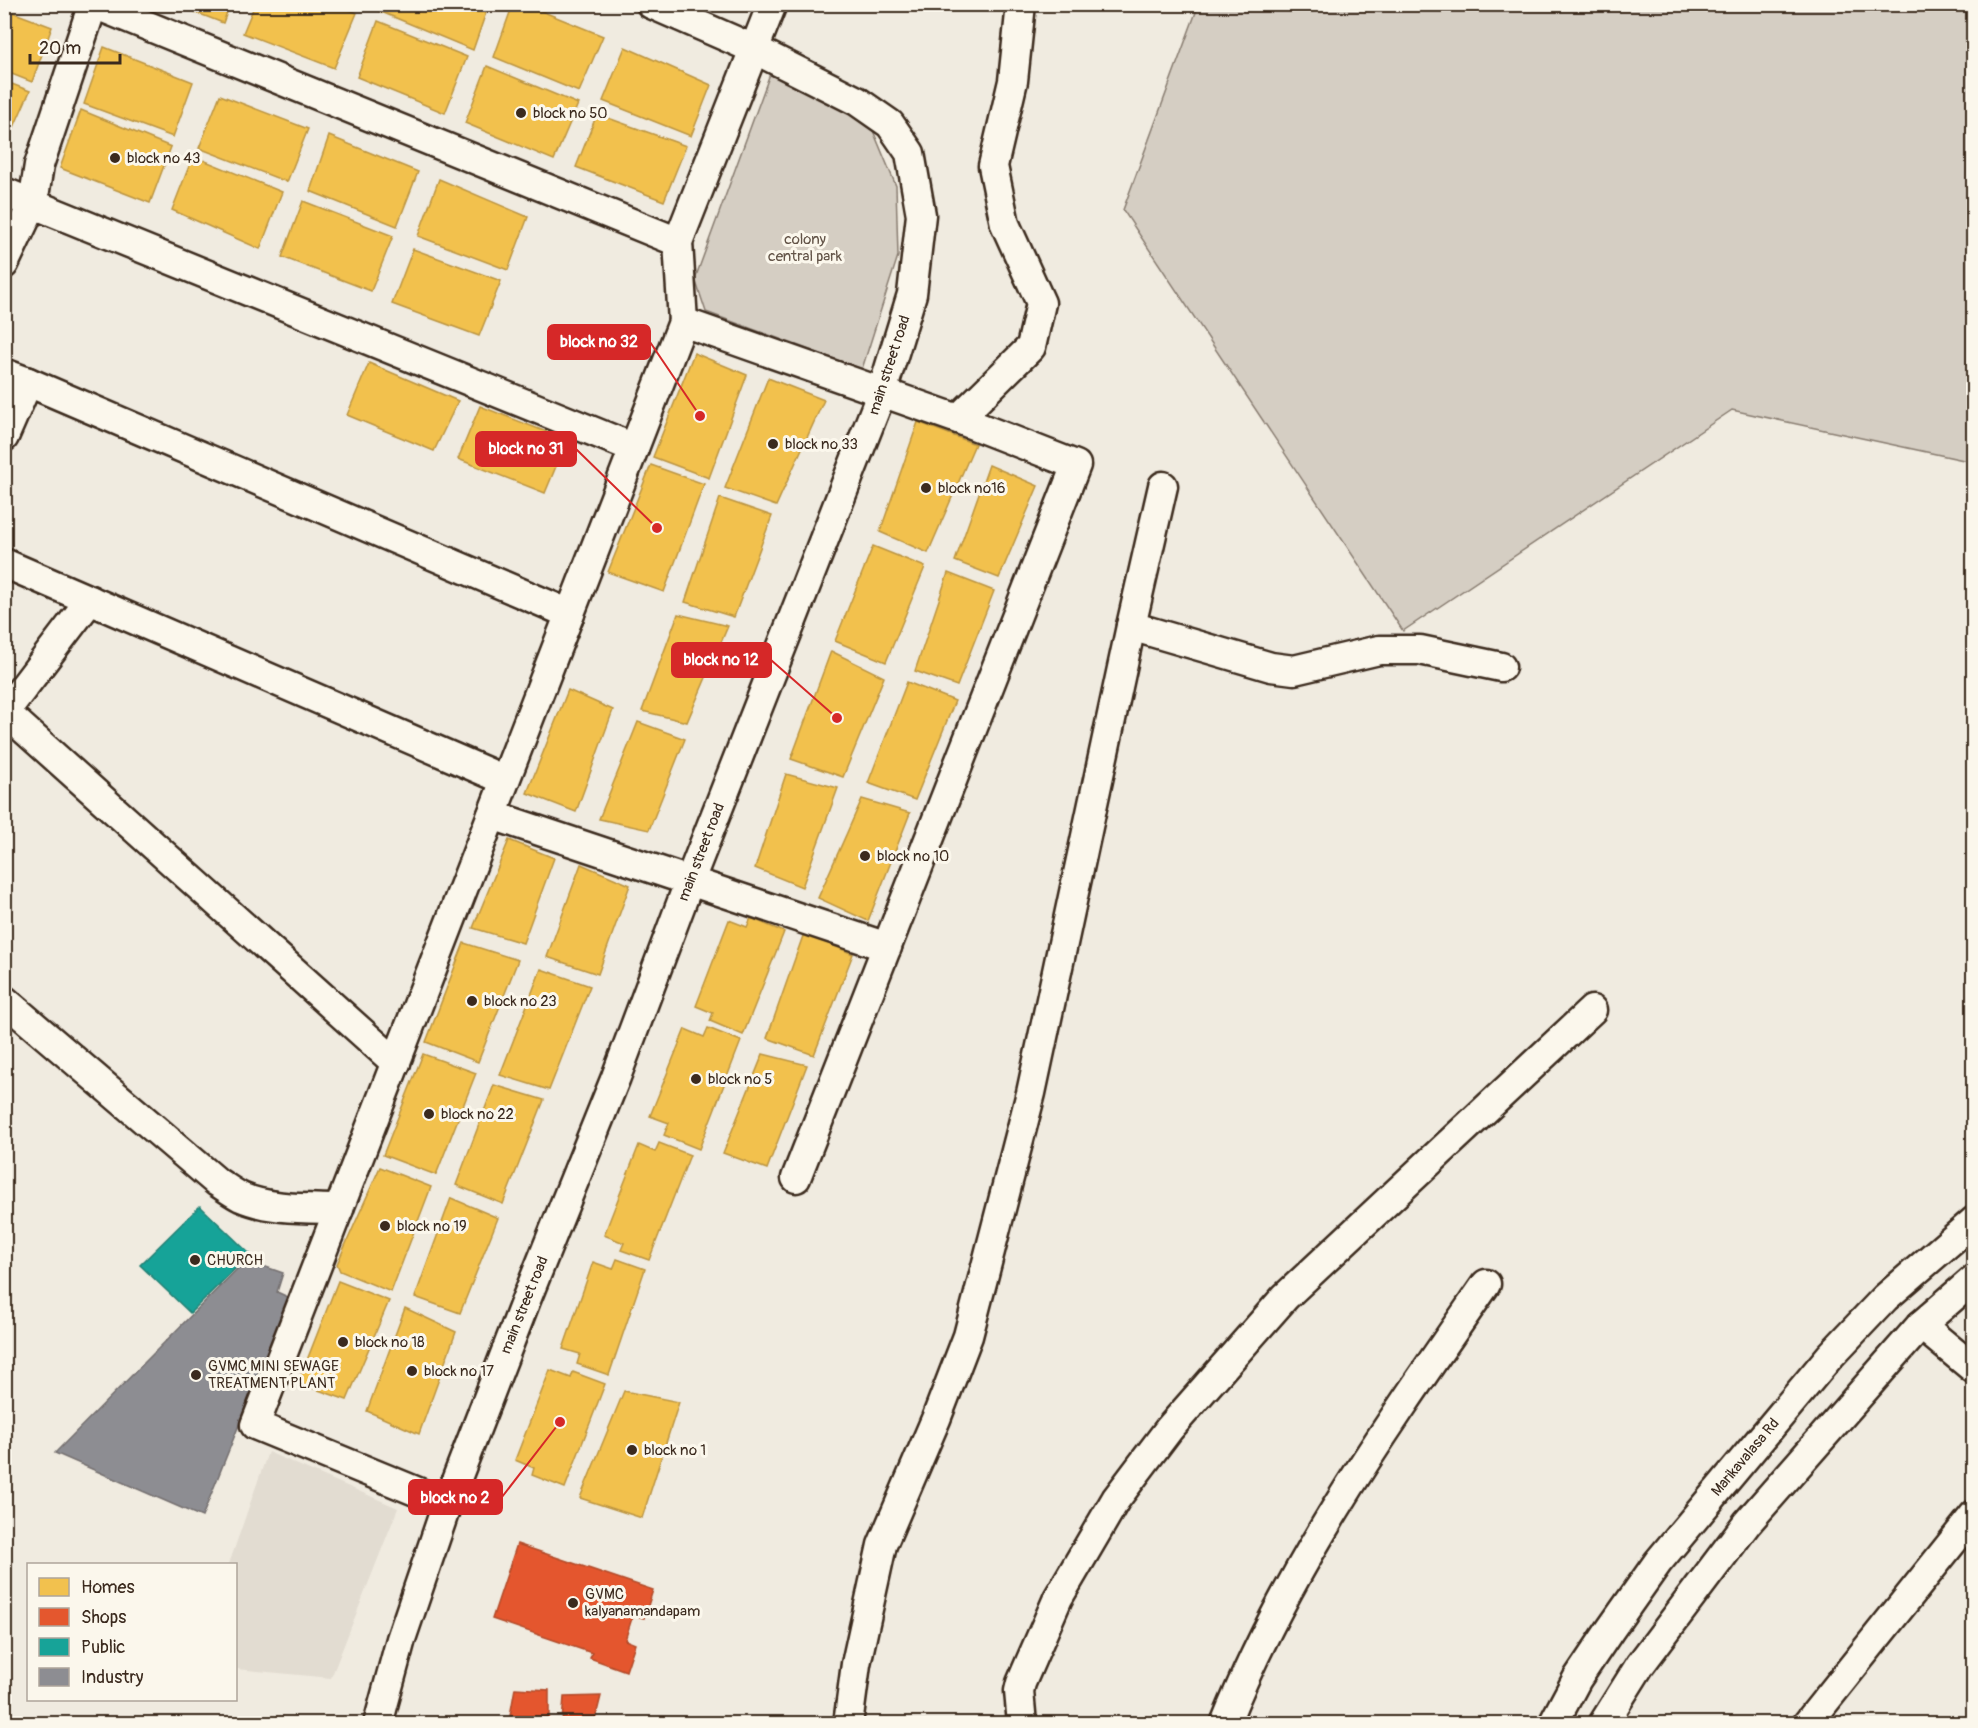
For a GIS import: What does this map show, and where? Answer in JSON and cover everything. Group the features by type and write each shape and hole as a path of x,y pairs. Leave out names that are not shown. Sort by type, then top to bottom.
{"street":[{"name":"main street road","path":"378,1724 401,1639 447,1504 616,1077 690,880 882,392 912,294 921,215 909,153 890,124 857,101 754,49 651,4"},
{"path":"447,1504 255,1425 683,322 678,242 772,4"},
{"path":"958,419 1031,347 1041,303 1005,224 993,166 1013,81 1021,4"},
{"path":"4,264 33,203 39,165 94,5 678,242"},
{"path":"4,192 634,448"},
{"path":"683,322 958,419 1076,465 796,1178"},
{"path":"4,437 16,378 570,614"},
{"path":"848,1724 856,1664 882,1545 936,1419 968,1336 1029,1104 1163,486"},
{"path":"4,563 506,780"},
{"path":"90,600 5,713 396,1062"},
{"path":"1131,626 1271,667 1293,670 1379,650 1420,650 1501,668"},
{"path":"492,815 887,947"},
{"path":"4,1000 217,1182 240,1197 285,1207 339,1209"},
{"path":"1022,1724 1019,1691 1021,1683 1058,1598 1116,1499 1169,1429 1285,1297 1592,1010"},
{"name":"Marikavalasa Rd","path":"1552,1724 1597,1650 1658,1562 1830,1356 1885,1298 1974,1221"},
{"path":"1603,1724 1640,1665 1747,1523 1920,1325 1974,1279"},
{"path":"1225,1724 1241,1683 1300,1568 1344,1493 1396,1413 1486,1284"},
{"path":"1920,1325 1974,1369"},
{"path":"1808,1724 1974,1515"}],"shaded area":[{"path":"268,1452 398,1508 331,1678 237,1669 237,1563 229,1563"}],"green space":[{"path":"1199,4 1973,5 1973,462 1732,410 1403,631 1123,210"},
{"name":"colony central park","path":"771,71 869,121 896,186 898,256 862,369 706,312 695,279"}],"building: Homes":[{"path":"174,4 230,4 223,23"},
{"path":"255,4 336,4 357,13 334,68 243,33"},
{"path":"382,4 489,4 473,50 379,11"},
{"path":"513,4 524,4 603,36 579,92 494,57"},
{"path":"4,9 52,27 32,82 4,71"},
{"path":"378,21 467,57 445,113 357,77"},
{"path":"104,47 193,82 173,137 84,104"},
{"path":"625,47 711,85 691,136 603,101"},
{"name":"block no 50","path":"487,66 578,104 554,160 465,123"},
{"path":"4,81 30,91 6,145 4,144"},
{"path":"220,95 308,129 287,182 199,148"},
{"name":"block no 43","path":"81,110 171,147 150,203 60,168"},
{"path":"597,114 686,146 664,201 576,167"},
{"path":"329,136 418,172 397,226 310,191"},
{"path":"193,156 282,192 260,249 172,210"},
{"path":"439,179 528,217 508,270 418,236"},
{"path":"303,201 393,236 371,291 282,257"},
{"path":"413,249 501,281 479,336 392,304"},
{"path":"694,353 747,375 709,478 653,457"},
{"path":"369,363 458,401 434,451 347,415"},
{"name":"block no 33","path":"768,378 824,400 776,506 725,488"},
{"path":"480,406 567,440 545,493 458,459"},
{"name":"block no16","path":"918,422 975,444 928,553 880,532"},
{"path":"651,465 704,484 664,592 608,572"},
{"path":"989,465 1038,486 999,578 955,561"},
{"path":"720,498 772,516 734,617 685,602"},
{"path":"873,546 925,567 886,662 835,641"},
{"path":"948,573 994,591 957,686 915,671"},
{"path":"678,614 728,626 687,722 642,711"},
{"path":"831,651 884,677 843,777 791,759"},
{"path":"907,682 955,701 915,800 868,783"},
{"path":"568,690 613,710 576,812 527,793"},
{"path":"638,722 685,739 649,830 599,819"},
{"path":"786,774 838,788 802,887 755,868"},
{"name":"block no 10","path":"862,799 910,813 868,921 818,898"},
{"path":"509,840 554,858 523,943 473,928"},
{"path":"581,864 630,885 598,974 547,957"},
{"path":"751,918 784,932 743,1035 710,1021 713,1013 696,1006 729,920 747,927"},
{"path":"804,933 853,954 814,1055 767,1038"},
{"name":"block no 23","path":"464,943 518,960 478,1062 426,1042"},
{"path":"541,969 590,986 549,1090 500,1075"},
{"name":"block no 5","path":"708,1028 741,1041 699,1149 664,1135 669,1123 650,1116 685,1029 704,1037"},
{"name":"block no 22","path":"423,1054 476,1073 436,1175 383,1155"},
{"path":"763,1054 807,1065 767,1169 723,1153"},
{"path":"494,1085 544,1100 503,1204 456,1185"},
{"path":"659,1143 690,1155 649,1260 621,1250 624,1243 604,1235 639,1145 655,1152"},
{"name":"block no 19","path":"380,1167 431,1187 391,1292 340,1271 337,1264"},
{"path":"451,1198 498,1218 460,1313 415,1297"},
{"path":"617,1259 645,1269 609,1375 577,1364 580,1354 563,1349 593,1262 613,1269"},
{"name":"block no 18","path":"338,1281 389,1301 347,1400 298,1383"},
{"name":"block no 17","path":"405,1308 456,1332 419,1434 367,1411"},
{"path":"550,1370 571,1378 573,1372 605,1384 565,1488 532,1475 534,1468 515,1460"},
{"name":"block no 1","path":"624,1391 679,1402 642,1518 580,1498"}],"building: Shops":[{"name":"GVMC kalyanamandapam","path":"517,1544 653,1590 644,1618 633,1615 625,1640 635,1644 626,1671 590,1658 592,1653 492,1619"},
{"path":"515,1688 549,1690 549,1721 510,1716"},
{"path":"601,1696 594,1724 562,1722 564,1697"}],"building: Public":[{"name":"CHURCH","path":"200,1206 250,1254 190,1313 140,1265"}],"building: Industry":[{"name":"GVMC MINI SEWAGE TREATMENT PLANT","path":"246,1260 283,1273 277,1292 290,1298 202,1517 55,1453"}],"place":[{"name":"block no 50","path":"521,113"},
{"name":"block no 43","path":"115,158"},
{"name":"block no 32","path":"700,416"},
{"name":"block no 33","path":"773,444"},
{"name":"block no16","path":"926,488"},
{"name":"block no 31","path":"657,528"},
{"name":"block no 12","path":"837,718"},
{"name":"block no 10","path":"865,856"},
{"name":"block no 23","path":"472,1001"},
{"name":"block no 5","path":"696,1079"},
{"name":"block no 22","path":"429,1114"},
{"name":"block no 19","path":"385,1226"},
{"name":"CHURCH","path":"195,1260"},
{"name":"block no 18","path":"343,1342"},
{"name":"block no 17","path":"412,1371"},
{"name":"GVMC MINI SEWAGE TREATMENT PLANT","path":"196,1375"},
{"name":"block no 2","path":"560,1422"},
{"name":"block no 1","path":"632,1450"},
{"name":"GVMC kalyanamandapam","path":"573,1603"}]}
